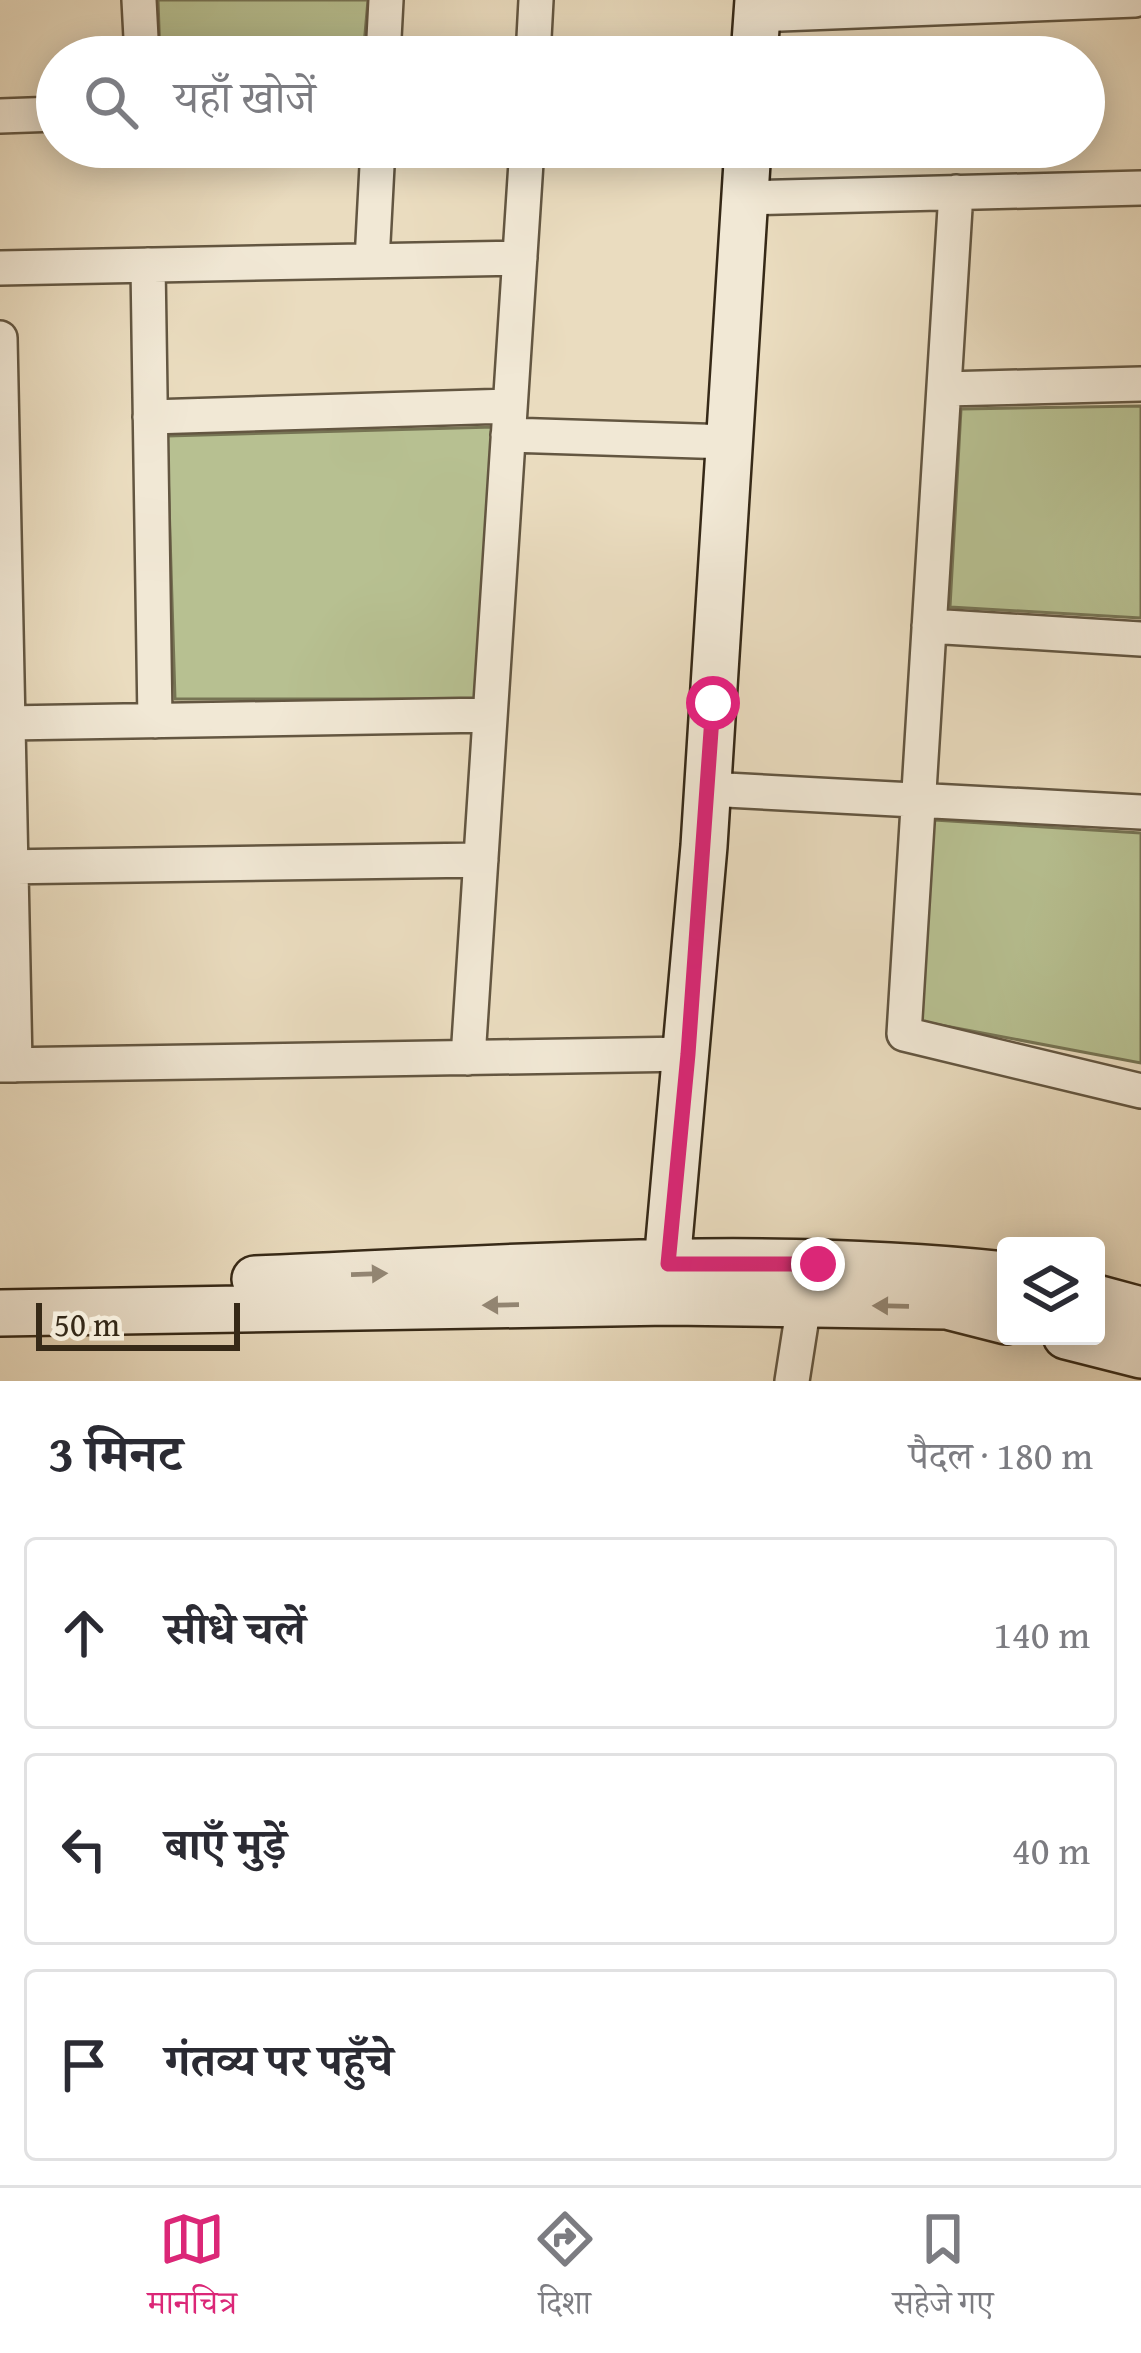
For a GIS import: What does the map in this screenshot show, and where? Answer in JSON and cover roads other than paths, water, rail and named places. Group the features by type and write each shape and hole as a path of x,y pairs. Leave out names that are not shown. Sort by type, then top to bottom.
{"street":[{"path":"139,0 141,36"},
{"path":"384,36 386,0"},
{"path":"534,36 536,0"},
{"path":"756,24 964,3 1135,0"},
{"path":"0,116 36,115"},
{"path":"372,261 377,168"},
{"path":"468,1058 526,168"},
{"path":"668,1283 707,789 747,168"},
{"path":"745,198 1141,188"},
{"path":"956,193 904,1034 1141,1090"},
{"path":"0,268 520,258"},
{"path":"148,265 155,721"},
{"path":"0,338 8,723 7,1065 688,1054"},
{"path":"944,388 1141,384"},
{"path":"150,417 509,420 730,442"},
{"path":"929,626 1141,639"},
{"path":"8,723 490,715"},
{"path":"707,789 1141,812"},
{"path":"5,867 481,860"},
{"path":"0,1313 927,1267 997,1274"},
{"path":"0,1288 668,1283 804,1304 947,1306 997,1319"},
{"path":"1105,1300 1141,1310"},
{"path":"793,1381 804,1304"},
{"path":"1102,1345 1141,1355"}]}
